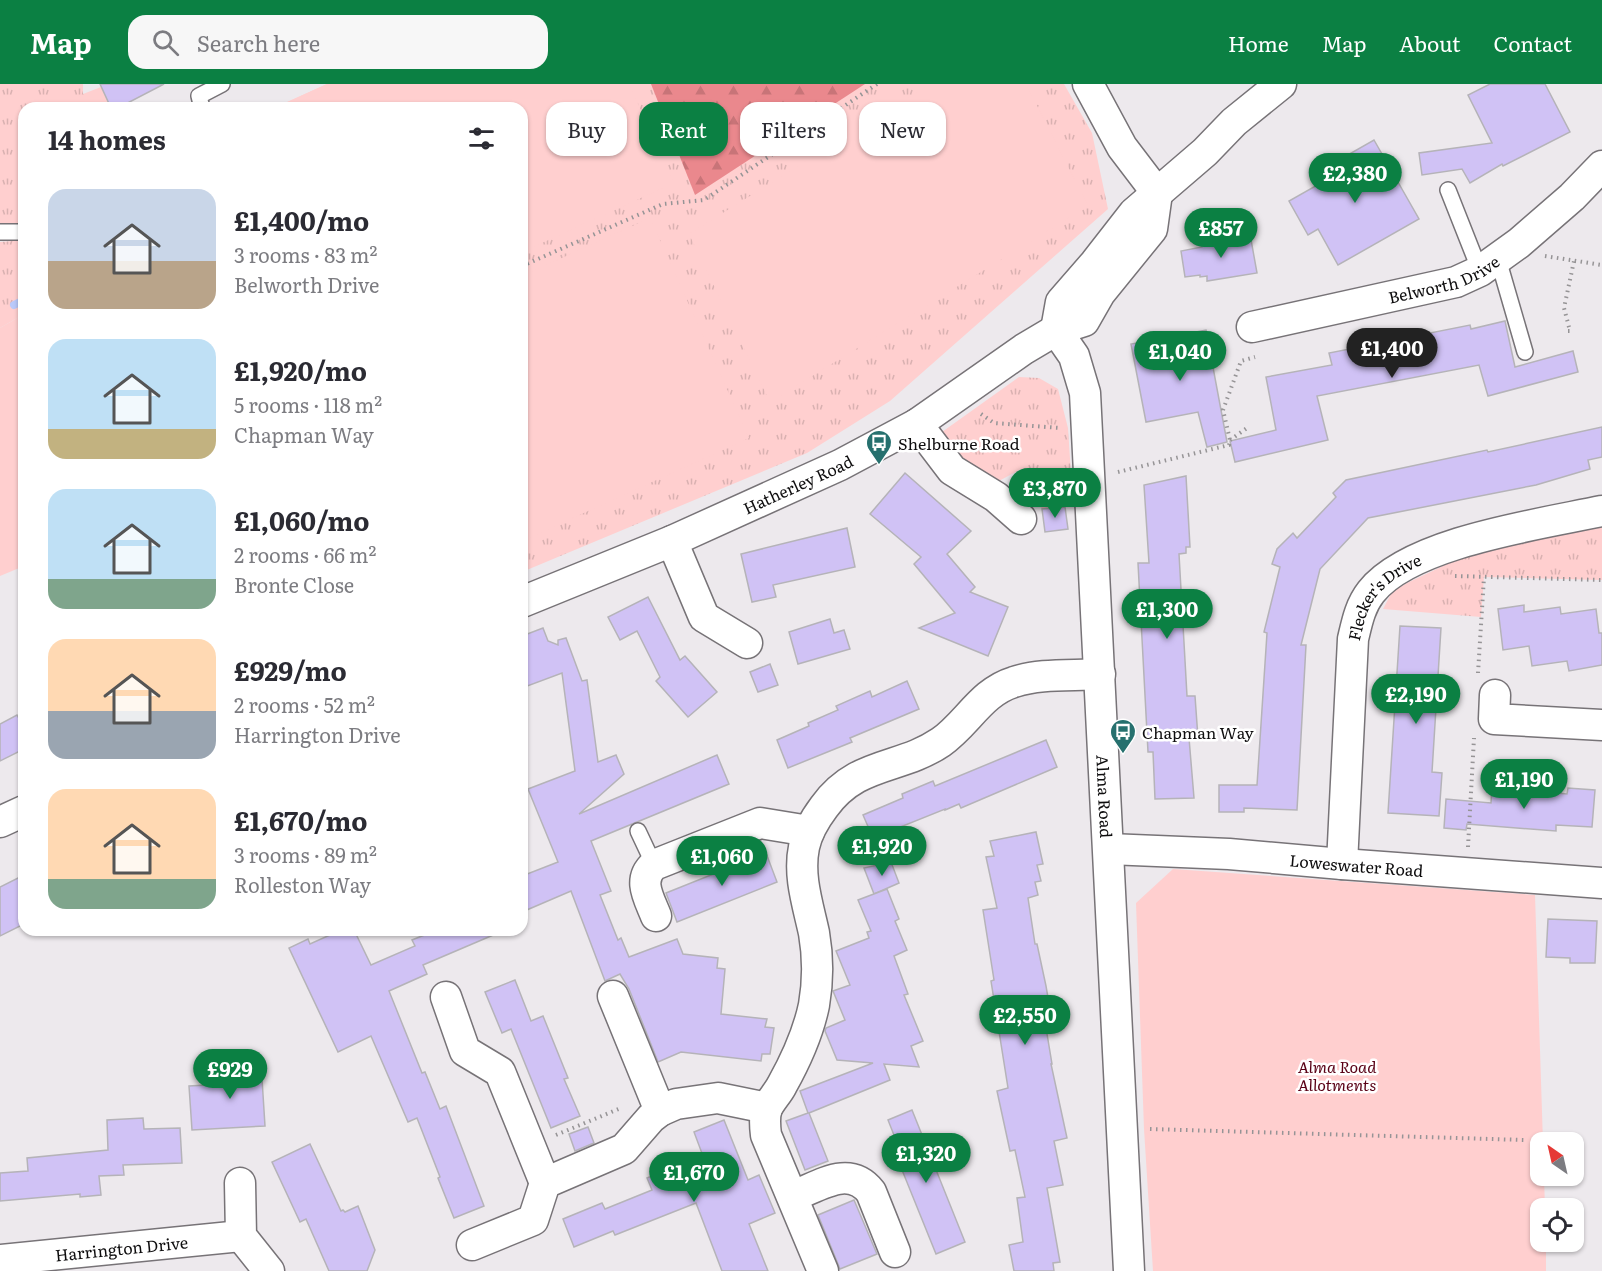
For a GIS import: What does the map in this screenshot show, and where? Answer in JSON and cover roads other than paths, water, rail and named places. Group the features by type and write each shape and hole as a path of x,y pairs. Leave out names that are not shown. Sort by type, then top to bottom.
{"street":[{"path":"1088,84 1122,147 1157,193"},
{"path":"1056,330 1061,302 1134,213 1281,84"},
{"name":"Belworth Drive","path":"1255,342 1456,282 1499,258 1572,197 1602,166"},
{"name":"Hatherley Road","path":"528,600 672,541 840,465 917,424 1024,349 1056,330"},
{"name":"Alma Road","path":"1056,330 1074,356 1085,393 1129,1271"},
{"path":"917,424 952,470 996,497 1021,519"},
{"name":"Flecker's Drive","path":"1342,864 1353,639 1358,615 1371,592 1389,575 1411,562 1472,539 1602,511"},
{"path":"672,541 704,617 747,643"},
{"path":"823,1271 766,1135 765,1125 767,1108 798,1054 812,1013 817,989 814,936 802,865 809,831 832,796 843,785 865,772 925,751 942,741 978,704 1000,687 1027,679 1100,674"},
{"path":"1486,690 1494,719 1602,725"},
{"path":"0,822 18,814"},
{"path":"656,916 644,885 646,874 654,864 760,823 809,831"},
{"name":"Loweswater Road","path":"1109,849 1229,854 1602,883"},
{"path":"545,1183 624,1149 651,1118 656,1103 613,996"},
{"path":"446,997 465,1051 500,1072 545,1183 533,1220 472,1245"},
{"path":"656,1103 718,1098 767,1108"},
{"path":"793,1196 837,1179 847,1177 857,1179 871,1192 895,1252"},
{"path":"240,1183 241,1236 269,1271"},
{"name":"Harrington Drive","path":"0,1260 241,1236"}],"lane":[{"path":"200,102 199,96 217,85"},
{"path":"1448,190 1499,258 1525,352"},
{"path":"0,232 18,232"},
{"path":"638,831 654,864"}],"waterway":[{"path":"14,305 18,303"}],"place":[{"name":"Shelburne Road","path":"879,466"},
{"name":"Chapman Way","path":"1123,755"}],"park label":[{"name":"Alma Road Allotments","path":"1337,1075"}]}
